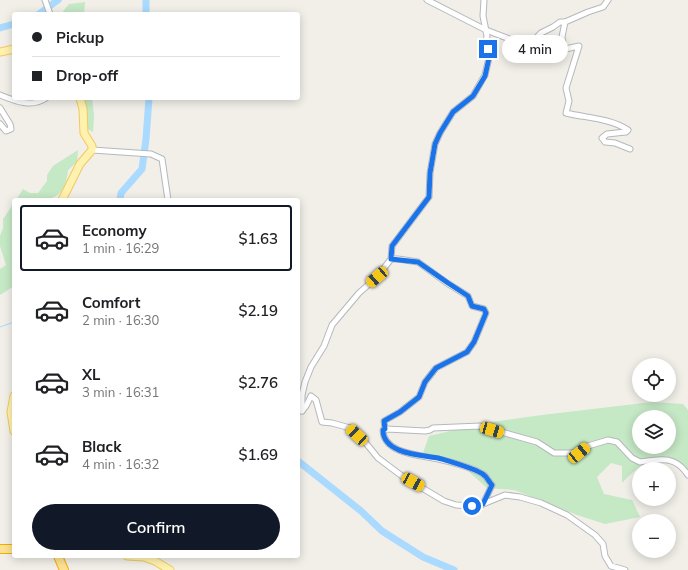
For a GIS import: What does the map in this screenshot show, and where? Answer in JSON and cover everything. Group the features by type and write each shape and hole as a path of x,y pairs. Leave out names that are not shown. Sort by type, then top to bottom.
{"highway":[{"path":"0,549 12,549"},
{"path":"59,558 64,570"}],"main road":[{"path":"0,52 12,49"},
{"path":"63,198 80,164 94,150 84,133 83,109 81,100"},
{"path":"12,407 12,418"},
{"path":"144,558 155,561 170,570"}],"street":[{"path":"44,0 50,12"},
{"path":"427,0 486,30 528,46 541,33 560,22 565,22 603,7 608,0"},
{"path":"300,410 305,382 311,367 324,346 332,325 359,293 377,277 391,259 392,246 429,197 430,173 435,144 440,133 453,112 473,96 485,76 489,58 483,16 484,0"},
{"path":"565,22 561,50 579,46 566,88 570,101 566,113 582,118 603,120 620,125 628,130 626,132 607,134 602,138 605,142 615,143 630,149"},
{"path":"0,95 12,100"},
{"path":"13,100 18,102 39,103 43,100"},
{"path":"0,108 10,124 11,129 6,131 0,124"},
{"path":"94,150 151,154 162,159 168,198"},
{"path":"391,259 418,262 468,296 472,306 484,309 486,313 474,342 467,352 436,368 425,382 419,397 400,412 384,421 385,429 383,430 383,435 386,441 401,451 458,464 484,475 492,485 483,504"},
{"path":"300,410 306,406 311,396 316,400 322,422 350,428 378,458 402,476 444,501 456,505 472,506 483,504 505,495 520,497 541,503 567,515 595,535 603,544 605,556 611,566 625,570"},
{"path":"385,429 425,431 432,428 480,426 537,442 554,453 568,454 579,453 588,446 608,440 617,442 632,458 640,462 660,459 674,461 688,475"}],"green space":[{"path":"85,2 84,12 63,12 69,4"},
{"path":"81,100 92,100 94,116 93,132 86,128"},
{"path":"78,150 77,162 68,170 63,189 58,195 51,198 17,198 23,189 30,193 38,193 47,181 47,175 53,166"},
{"path":"12,206 12,287 0,295 0,269 6,265 0,246 3,219"},
{"path":"652,402 683,404 688,410 688,470 676,466 676,462 632,462 632,472 622,483 622,466 611,463 597,477 604,494 632,500 632,506 635,506 639,514 632,514 632,519 605,524 577,515 514,490 487,488 466,469 422,456 429,436 485,423"}],"waterway":[{"path":"42,12 58,0"},
{"path":"146,0 146,12"},
{"path":"0,28 12,25"},
{"path":"120,198 121,193 142,169 149,100"},
{"path":"0,327 12,323"},
{"path":"300,463 361,511 382,531 423,557 454,570"}],"route":[{"path":"472,506 483,504 492,485 484,475 458,464 401,451 386,441 383,435 383,430 385,429 384,421 400,412 419,397 425,382 436,368 467,352 474,342 486,313 484,309 472,306 468,296 418,262 391,259 392,246 429,197 430,173 435,144 440,133 453,112 473,96 485,76 489,58 488,49"}]}
